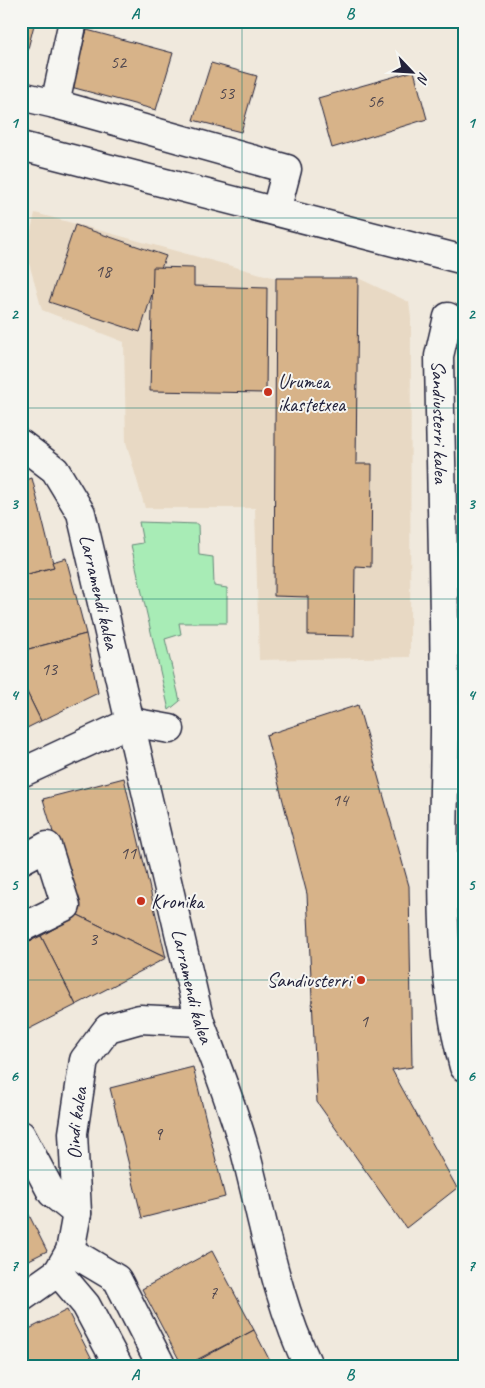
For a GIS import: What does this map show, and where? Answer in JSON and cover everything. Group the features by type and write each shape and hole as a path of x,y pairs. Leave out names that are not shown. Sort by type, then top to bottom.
{"street":[{"path":"54,104 73,21"},
{"path":"21,96 287,169 276,212"},
{"path":"21,146 464,260"},
{"name":"Sandiusterri kalea","path":"448,317 439,356 445,690 444,916 454,1030 464,1067"},
{"name":"Larramendi kalea","path":"21,444 55,470 81,513 200,1022 228,1097 245,1150 268,1244 296,1339 309,1367"},
{"path":"21,773 131,722 170,729"},
{"path":"21,860 47,846 66,906 21,928"},
{"name":"Oindi kalea","path":"64,1262 77,1214 73,1133 84,1060 108,1028 140,1019 200,1022"},
{"path":"21,1135 52,1193 77,1214"},
{"path":"21,1298 64,1262"},
{"path":"64,1262 119,1367"},
{"path":"64,1262 117,1279 162,1367"}],"shaded area":[{"name":"Urumea ikastetxea","path":"35,213 276,278 358,278 409,302 411,318 410,657 259,660 255,508 145,508 126,442 124,342 42,310 26,252"}],"green space":[{"path":"139,522 198,524 199,555 213,557 214,586 227,588 227,623 179,623 181,634 165,639 180,701 169,710 131,545 143,543"}],"building":[{"path":"21,21 35,21 21,76"},
{"path":"87,30 173,53 156,110 71,87"},
{"path":"211,63 257,76 241,132 193,120"},
{"path":"414,71 427,119 332,148 318,98"},
{"path":"75,225 166,256 140,332 49,302"},
{"path":"153,267 194,268 194,286 267,288 266,393 150,391"},
{"path":"276,278 358,278 356,464 372,464 371,567 355,566 354,636 308,635 308,597 274,596"},
{"path":"32,478 54,567 21,576 21,482"},
{"path":"66,558 86,634 21,651 21,576 54,567 52,562"},
{"path":"86,634 98,693 41,721 21,680 21,651"},
{"path":"21,680 41,721 21,731"},
{"name":"Sandiusterri","path":"358,705 409,886 412,1067 392,1070 457,1188 406,1228 317,1102 307,894 266,735"},
{"path":"124,778 166,958 78,915 43,799"},
{"path":"78,915 166,958 76,1005 41,936"},
{"path":"41,936 76,1005 21,1033 21,945"},
{"path":"193,1067 225,1197 142,1218 110,1088"},
{"path":"21,1199 47,1251 21,1264"},
{"path":"212,1251 254,1330 183,1367 142,1289"},
{"path":"67,1310 96,1367 21,1367 21,1333"},
{"path":"254,1330 273,1367 186,1367"}],"place":[{"name":"Urumea ikastetxea","path":"268,392"},
{"name":"Kronika","path":"141,901"},
{"name":"Sandiusterri","path":"361,980"}]}
